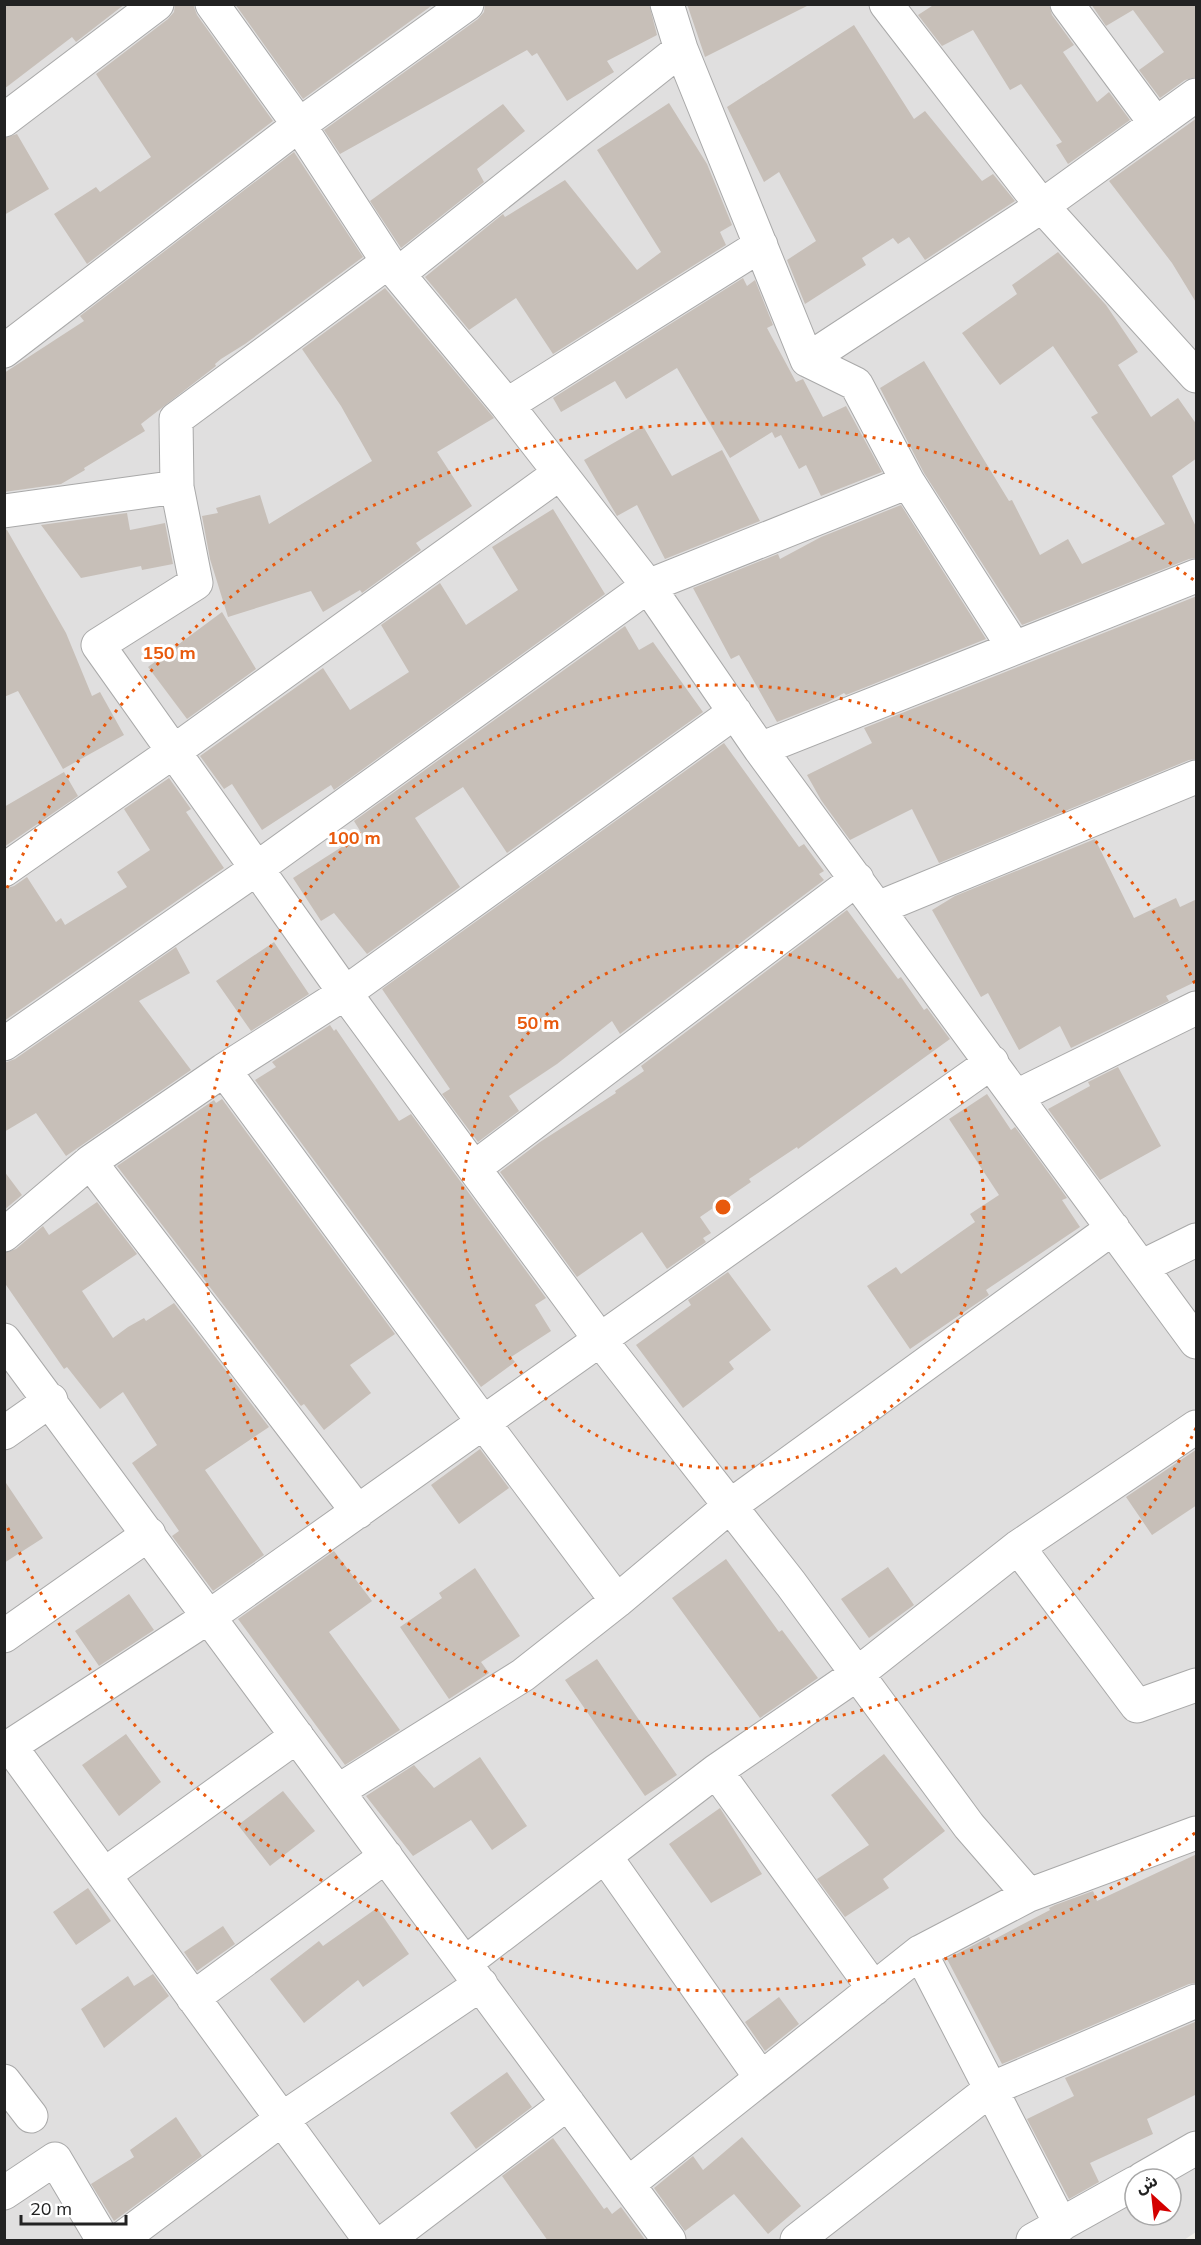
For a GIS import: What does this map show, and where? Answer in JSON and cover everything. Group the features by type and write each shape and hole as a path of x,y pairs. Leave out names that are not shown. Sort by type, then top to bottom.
{"street":[{"path":"4,120 157,4"},
{"path":"212,4 299,125 393,268 507,405 648,586 760,749 1197,1342"},
{"path":"4,351 299,125 468,4"},
{"path":"667,4 681,49 807,360 856,384 908,482 1014,648"},
{"path":"886,4 1042,206 1197,376"},
{"path":"1067,4 1156,124"},
{"path":"681,49 393,268 176,419 177,487 196,584 98,645 345,993 601,1341 791,1584 969,1826 1029,1895"},
{"path":"807,360 1042,206 1197,95"},
{"path":"507,405 761,245"},
{"path":"4,870 174,752 560,473"},
{"path":"4,1044 256,869 648,586 908,482"},
{"path":"4,511 177,487"},
{"path":"760,749 1197,576"},
{"path":"4,1235 90,1162 224,1070 345,993 735,712"},
{"path":"878,908 1197,777"},
{"path":"474,1168 858,879"},
{"path":"1017,1096 1197,1008"},
{"path":"370,2241 104,1875 7,1748 210,1616 992,1062"},
{"path":"224,1070 617,1601"},
{"path":"90,1162 358,1512"},
{"path":"338,1791 523,1675 617,1601 730,1506 1113,1228"},
{"path":"1142,1267 1197,1240"},
{"path":"4,1340 628,2184 660,2237"},
{"path":"4,1433 51,1401"},
{"path":"120,2241 473,1974 605,1856 716,1771 857,1674 1018,1546 1197,1427"},
{"path":"4,1636 149,1534"},
{"path":"1018,1546 1137,1707 1197,1685"},
{"path":"104,1875 297,1736"},
{"path":"716,1771 874,1989"},
{"path":"628,2184 920,1952 1029,1895 1197,1833"},
{"path":"193,1998 386,1856"},
{"path":"605,1856 761,2078"},
{"path":"920,1952 1061,2225"},
{"path":"797,2241 991,2089 1197,2001"},
{"path":"4,2081 31,2116"},
{"path":"387,2241 568,2103"},
{"path":"1163,2167 1197,2148"},
{"path":"4,2193 55,2159 103,2241"},
{"path":"1033,2241 1123,2190"}],"shaded area":[{"path":"5,5 1196,5 1196,2232 1184,2240 5,2240"}],"building":[{"path":"4,4 125,4 76,42 72,37 4,89"},
{"path":"175,4 193,4 197,15 273,121 87,264 54,214 96,187 100,192 151,157 96,74 168,19 174,12"},
{"path":"235,4 434,4 303,99"},
{"path":"485,4 649,4 657,35 607,61 614,72 567,101 537,53 532,56 527,50 340,154 324,130 478,19 484,12"},
{"path":"687,4 811,4 705,57"},
{"path":"935,4 1049,4 1052,15 1074,45 1063,52 1097,102 1109,92 1130,120 1068,164 1056,145 1062,142 1021,84 1010,90 973,30 942,46 918,15"},
{"path":"1091,4 1197,4 1197,77 1185,80 1160,98 1139,70 1164,52 1133,10 1106,26"},
{"path":"854,25 914,119 925,111 982,181 993,174 1015,201 925,260 909,237 898,244 893,238 862,258 866,265 805,304 787,260 816,241 779,172 764,182 727,107"},
{"path":"669,103 707,164 732,225 720,232 726,245 553,354 516,298 469,330 425,277 503,214 505,217 565,180 637,270 661,252 597,150"},
{"path":"503,104 525,131 477,169 484,182 401,248 370,201"},
{"path":"1197,118 1197,304 1172,263 1109,181"},
{"path":"17,134 49,189 4,215 4,138"},
{"path":"294,152 363,257 245,344 221,359 215,364 216,366 141,424 145,431 61,484 4,492 4,373 84,321 80,316"},
{"path":"1058,252 1106,305 1138,352 1118,365 1151,417 1178,398 1197,425 1197,458 1172,476 1197,529 1197,558 1189,559 1022,625 924,473 880,388 924,361 1009,501 1012,500 1040,555 1068,539 1082,564 1165,524 1091,417 1098,413 1053,346 1000,385 962,333 1017,294 1012,285"},
{"path":"743,278 747,286 755,280 773,325 767,328 796,382 803,379 823,417 846,406 882,472 821,496 806,465 799,469 781,435 775,438 772,432 730,458 677,368 626,399 615,381 561,412 553,398"},
{"path":"385,288 494,418 437,452 472,506 416,543 421,550 362,593 360,590 323,612 311,591 228,617 210,559 202,516 218,513 216,508 260,495 269,524 372,461 341,406 302,349"},
{"path":"643,426 672,476 722,450 760,521 665,559 637,505 617,516 584,460"},
{"path":"901,505 986,639 846,695 844,693 828,702 777,722 739,655 731,659 693,588 778,554 780,559 821,537"},
{"path":"553,509 605,594 334,790 331,785 262,830 232,784 224,789 200,756 323,668 350,710 409,672 381,625 440,583 466,625 518,590 492,547"},
{"path":"127,513 130,530 165,523 173,564 142,570 141,566 81,578 41,525"},
{"path":"4,529 7,530 66,633 92,696 100,692 124,735 63,769 18,691 4,697"},
{"path":"1197,596 1197,759 1189,760 939,863 912,809 850,840 821,800 807,775 872,743 864,728"},
{"path":"222,612 256,669 187,719 148,667"},
{"path":"625,626 639,650 653,642 703,712 507,853 463,787 415,818 460,887 367,954 334,913 321,921 293,878 362,834 354,821"},
{"path":"724,743 799,847 804,844 824,871 819,874 824,880 620,1034 612,1021 557,1064 509,1096 519,1111 478,1142 442,1094 450,1089 382,989"},
{"path":"64,772 78,796 4,847 4,807"},
{"path":"169,778 191,809 186,812 224,868 4,1021 4,889 14,886 27,877 56,922 61,918 65,925 127,887 117,872 150,850 124,809"},
{"path":"1095,839 1134,918 1176,898 1180,907 1197,899 1197,981 1166,996 1169,1001 1071,1048 1060,1026 1019,1050 988,993 981,997 932,910 955,896"},
{"path":"847,910 898,979 901,977 924,1010 927,1008 950,1039 798,1149 797,1147 749,1179 751,1182 700,1217 711,1233 703,1238 706,1242 667,1269 642,1232 577,1277 500,1172 540,1142 616,1093 615,1091 644,1071 641,1066"},
{"path":"274,942 309,994 251,1031 216,981"},
{"path":"176,947 190,973 139,1001 191,1070 66,1156 36,1113 4,1132 4,1063 15,1059"},
{"path":"330,1025 334,1031 336,1029 399,1121 411,1114 546,1298 535,1305 551,1331 511,1357 515,1362 481,1387 255,1080 276,1067 272,1062"},
{"path":"1118,1067 1161,1146 1100,1180 1048,1109 1090,1086 1088,1082"},
{"path":"987,1094 1011,1130 1015,1127 1067,1198 1062,1200 1080,1227 986,1290 989,1295 910,1349 867,1286 896,1267 901,1274 975,1222 970,1214 999,1195 949,1119"},
{"path":"222,1099 395,1334 350,1365 371,1393 324,1430 304,1404 301,1406 117,1166 214,1100 216,1103"},
{"path":"4,1171 22,1195 4,1210"},
{"path":"97,1202 137,1254 82,1291 113,1338 128,1327 144,1318 146,1321 174,1303 269,1427 205,1470 264,1555 213,1591 172,1536 179,1531 132,1463 157,1445 123,1392 100,1409 67,1367 64,1369 4,1282 4,1253 16,1249 43,1226 49,1235"},
{"path":"728,1272 771,1330 729,1362 734,1369 683,1408 636,1345 691,1305 688,1300"},
{"path":"480,1449 509,1488 459,1524 431,1485"},
{"path":"1197,1449 1197,1505 1152,1535 1126,1497"},
{"path":"4,1480 43,1538 4,1563"},
{"path":"334,1551 372,1601 329,1632 400,1730 345,1765 238,1619"},
{"path":"726,1559 779,1632 782,1630 818,1678 760,1718 672,1598"},
{"path":"888,1567 914,1605 869,1638 841,1599"},
{"path":"475,1568 520,1636 481,1662 489,1673 449,1699 400,1627 442,1598 439,1593"},
{"path":"129,1594 154,1630 99,1666 75,1631"},
{"path":"597,1659 677,1775 645,1796 565,1680"},
{"path":"126,1734 161,1782 119,1816 82,1765"},
{"path":"884,1754 945,1831 883,1879 889,1888 845,1917 817,1879 869,1845 831,1795"},
{"path":"480,1757 527,1826 492,1850 471,1820 413,1856 366,1796 414,1765 434,1788"},
{"path":"283,1791 315,1831 270,1866 238,1825"},
{"path":"720,1808 762,1874 711,1903 669,1844"},
{"path":"1197,1854 1197,1983 1189,1984 1002,2064 947,1959 989,1937 991,1941 1050,1910 1049,1908 1055,1905 1093,1891 1097,1901"},
{"path":"88,1888 111,1921 76,1945 53,1912"},
{"path":"377,1908 409,1954 363,1987 358,1980 304,2023 270,1979 319,1941 323,1946"},
{"path":"223,1926 235,1944 197,1971 184,1952"},
{"path":"153,1974 169,1996 104,2048 81,2009 128,1976 134,1986"},
{"path":"779,1997 799,2024 765,2051 745,2022"},
{"path":"1197,2021 1197,2094 1147,2119 1153,2134 1090,2163 1099,2182 1069,2199 1027,2119 1074,2096 1065,2078"},
{"path":"507,2072 532,2107 476,2149 450,2113"},
{"path":"176,2117 202,2156 114,2221 91,2184 134,2157 130,2150"},
{"path":"742,2137 801,2206 768,2234 734,2194 685,2231 654,2188 693,2156 703,2170"},
{"path":"553,2138 604,2209 607,2207 612,2214 621,2207 646,2241 548,2241 502,2176"}]}
